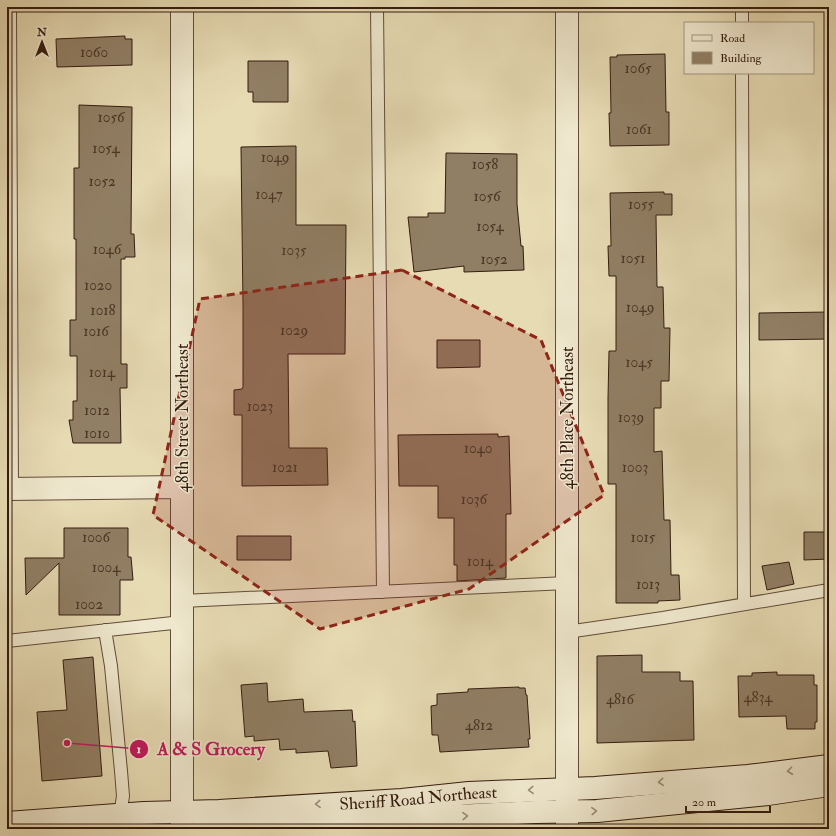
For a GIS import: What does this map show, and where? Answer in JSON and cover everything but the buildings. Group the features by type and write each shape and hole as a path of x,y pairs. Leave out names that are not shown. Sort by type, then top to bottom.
{"street":[{"name":"48th Street Northeast","path":"182,7 182,821"},
{"name":"48th Place Northeast","path":"567,7 568,820"},
{"path":"10,489 182,487"},
{"name":"Sheriff Road Northeast","path":"7,823 120,815 182,821 219,812 402,800 469,793 567,790 748,776 829,766"},
{"name":"Sheriff Road Northeast","path":"202,829 536,812 568,820 597,811 768,794 829,785"}],"lane":[{"path":"10,7 10,489"},
{"path":"377,7 383,592"},
{"path":"742,7 742,22"},
{"path":"742,74 744,604"},
{"path":"7,640 105,630 182,612 383,592 567,583"},
{"path":"567,632 663,618 829,590"},
{"path":"105,630 111,666 121,771 123,796 120,815"}],"highlighted area":[{"path":"402,270 541,340 604,495 469,589 320,629 153,515 200,299"}],"place":[{"name":"A & S Grocery","path":"67,743"}]}
